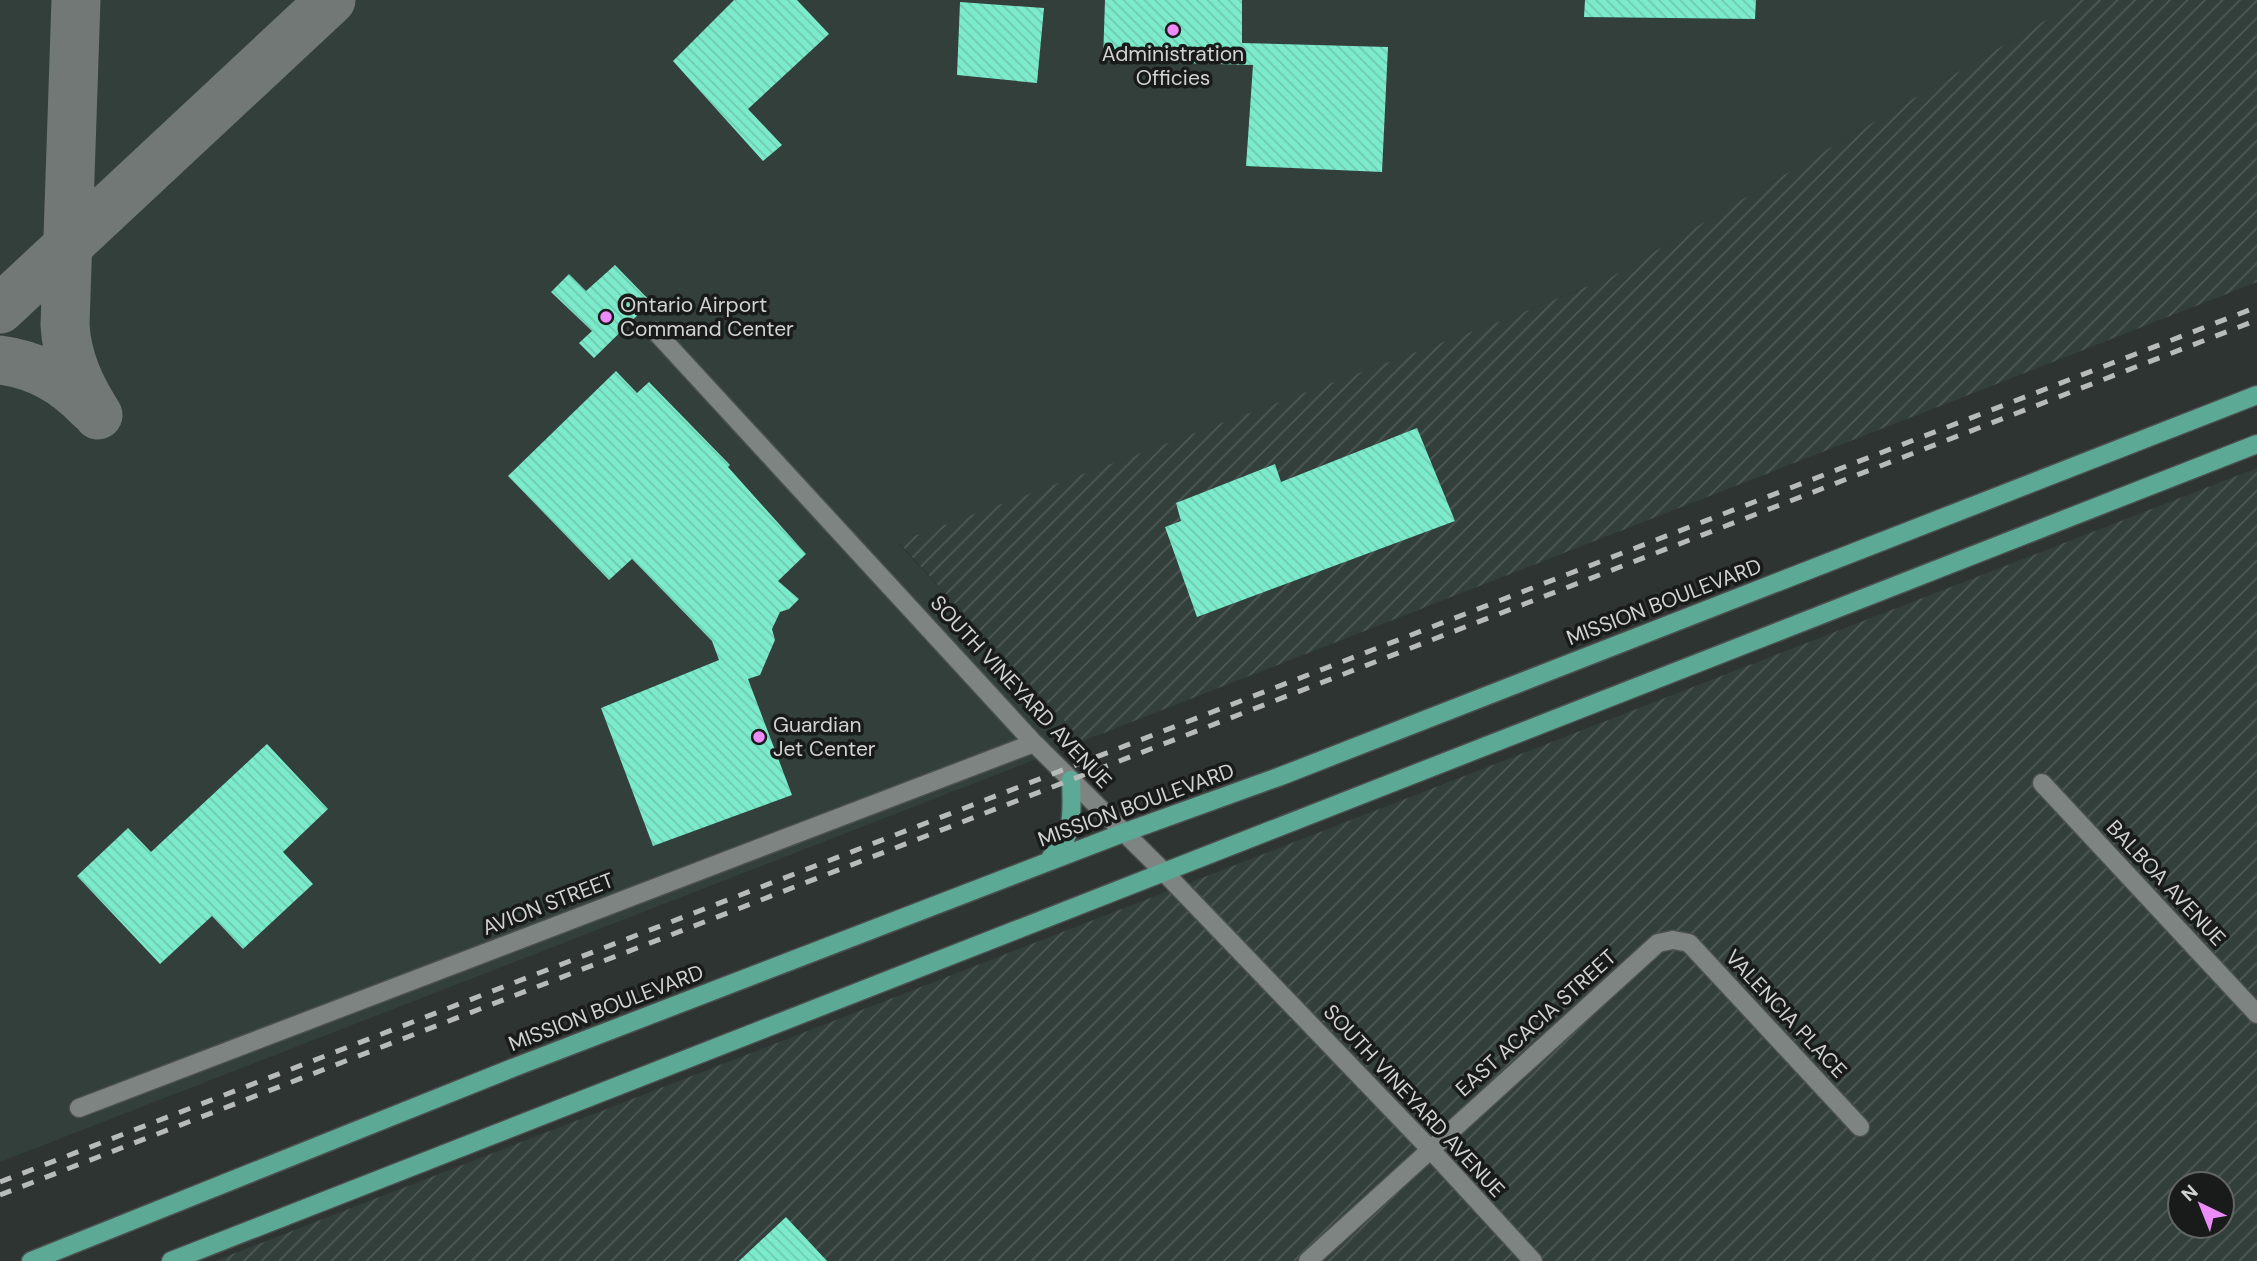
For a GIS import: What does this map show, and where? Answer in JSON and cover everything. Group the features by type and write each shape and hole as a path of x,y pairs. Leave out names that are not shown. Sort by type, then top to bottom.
{"main road":[{"name":"MISSION BOULEVARD","path":"31,1261 63,1255 515,1067 1041,864 1281,776 2257,395"},
{"path":"171,1261 2257,444"},
{"path":"1041,864 1059,851 1066,842 1072,810 1071,780"}],"street":[{"name":"SOUTH VINEYARD AVENUE","path":"655,331 1034,743 1163,871 1430,1149 1533,1261"},
{"name":"AVION STREET","path":"79,1108 1034,743"},
{"name":"BALBOA AVENUE","path":"2042,783 2257,1014"},
{"name":"EAST ACACIA STREET","path":"1308,1261 1658,943 1673,940"},
{"name":"VALENCIA PLACE","path":"1673,940 1689,943 1860,1128"}],"shaded area":[{"path":"0,0 2080,0 1613,276 1506,319 898,543 1083,741 0,1162"},
{"path":"2080,0 2257,0 2257,282 1083,741 898,542 1506,319 1613,276"},
{"path":"2257,468 2257,1261 215,1261"}],"building":[{"path":"734,0 797,0 829,34 748,109 782,145 763,161 673,61"},
{"path":"1105,0 1242,0 1242,43 1388,47 1382,172 1246,166 1253,65 1103,61"},
{"path":"1585,0 1756,0 1755,19 1584,17"},
{"path":"960,2 1044,8 1037,83 957,75"},
{"name":"Ontario Airport Command Center","path":"615,265 651,302 594,358 579,343 592,331 551,292 569,274 586,291"},
{"path":"616,371 637,393 649,382 730,465 728,467 806,554 778,581 799,599 789,609 780,612 772,629 775,640 760,675 748,679 792,795 653,846 601,708 719,660 712,641 632,559 609,580 508,476"},
{"path":"1417,428 1455,521 1197,617 1165,527 1181,521 1176,503 1275,464 1281,482"},
{"path":"267,744 328,809 283,852 313,884 243,949 212,916 160,964 77,876 128,828 151,852"},
{"path":"786,1217 827,1261 739,1261"}],"taxiway":[{"path":"76,0 65,325 68,349 76,372 98,415"},
{"path":"0,309 331,0"},
{"path":"0,360 39,370 61,382 91,408"}],"railway":[{"path":"0,1182 2257,307"},
{"path":"0,1195 2257,320"}],"place":[{"name":"Administration Officies","path":"1173,30"},
{"name":"Ontario Airport Command Center","path":"606,317"},
{"name":"Guardian Jet Center","path":"759,737"}]}
